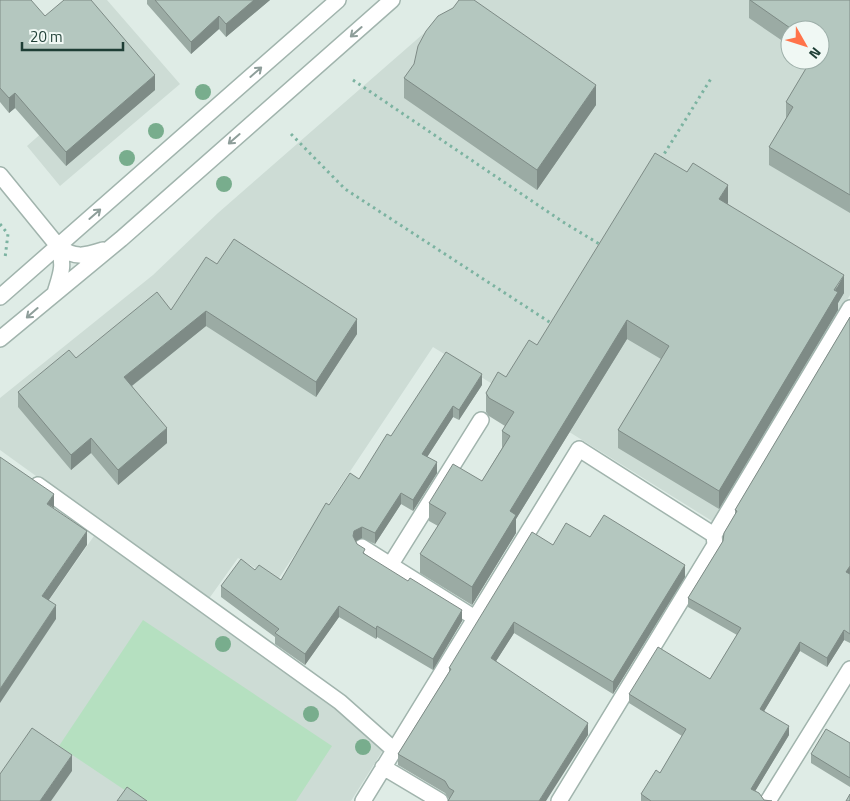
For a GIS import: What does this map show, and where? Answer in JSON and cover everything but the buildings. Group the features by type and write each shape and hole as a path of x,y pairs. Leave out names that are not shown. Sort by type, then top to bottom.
{"street":[{"path":"0,297 338,0"},
{"path":"0,339 110,248 392,0"},
{"path":"0,175 58,246 68,254 86,255 110,248"},
{"path":"55,293 61,275 63,260 58,246"},
{"path":"559,801 715,545 714,535 850,308"},
{"path":"391,564 480,420"},
{"path":"362,801 579,449 714,535"},
{"path":"23,474 340,702 393,749"},
{"path":"362,547 475,618"},
{"path":"768,801 850,669"},
{"path":"384,767 440,801"}],"path":[{"path":"656,167 712,77"},
{"path":"353,80 562,222 606,248"},
{"path":"291,134 345,189 557,327"},
{"path":"0,224 8,234 6,257 0,264"}],"shaded area":[{"path":"77,0 107,0 180,84 60,186 27,146 87,93"},
{"path":"462,0 850,0 850,295 712,521 433,347 277,581 238,558 208,600 0,450 0,398 153,275 218,213"},
{"path":"94,536 337,710 383,750 351,801 0,801 0,579 43,609"}],"green space":[{"path":"143,620 332,746 296,801 141,801 59,746"}]}
